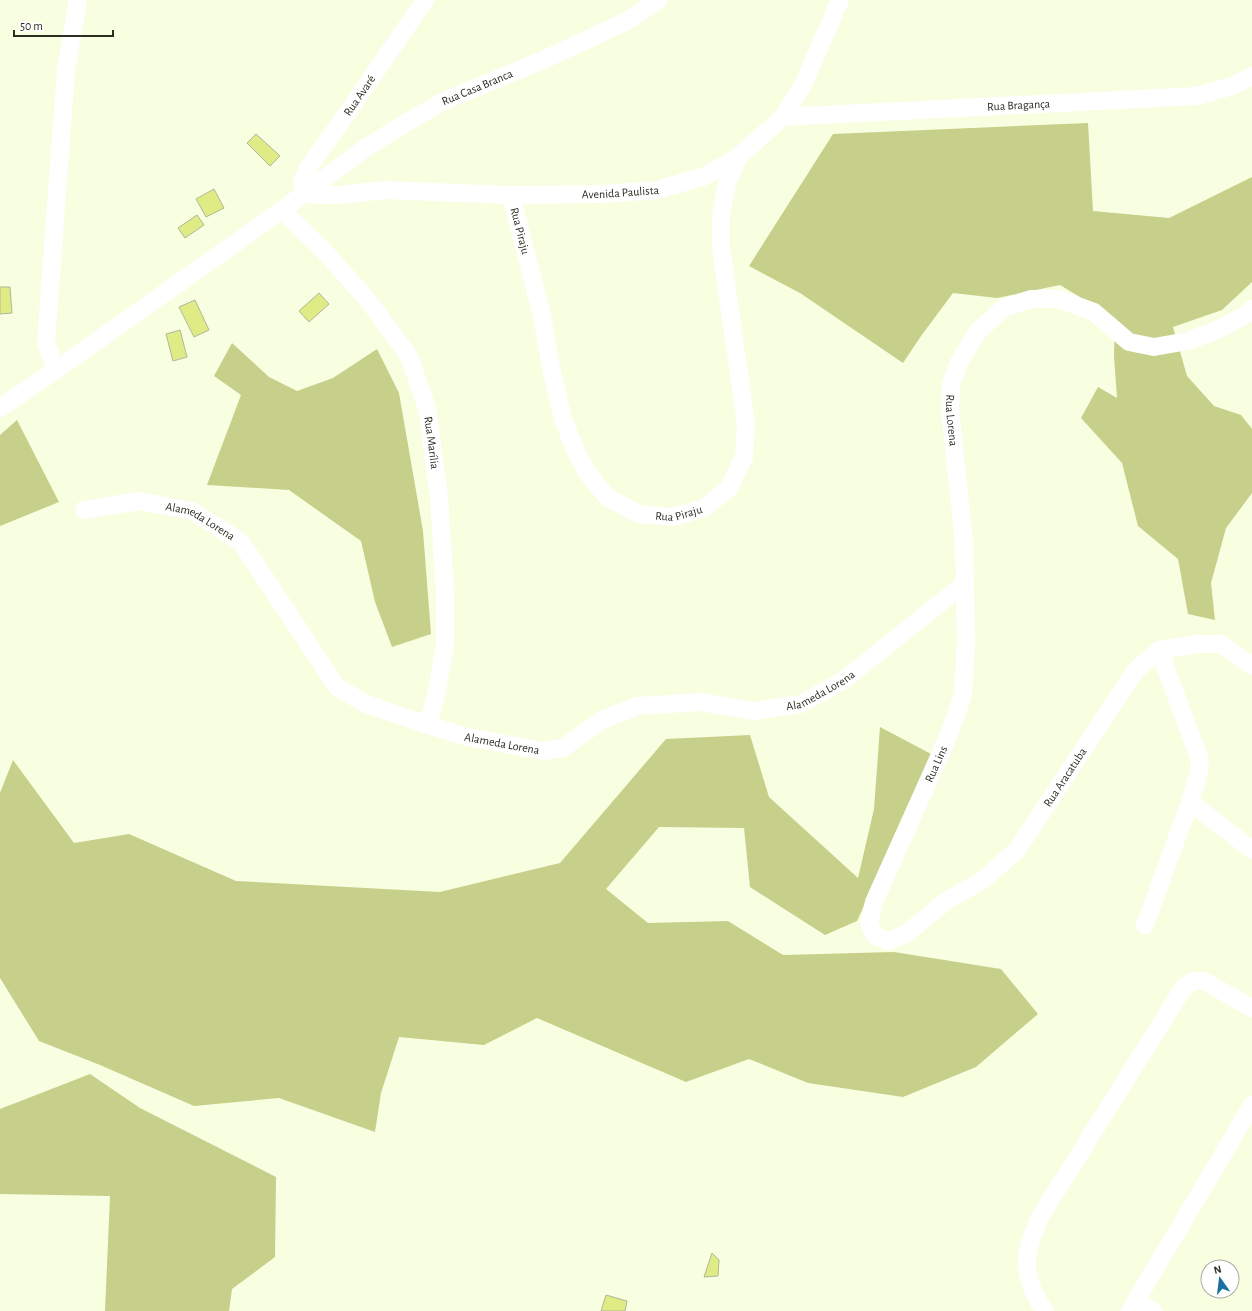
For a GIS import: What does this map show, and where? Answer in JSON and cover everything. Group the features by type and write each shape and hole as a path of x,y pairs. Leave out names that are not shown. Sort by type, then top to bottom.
{"street":[{"path":"56,370 46,343 66,70 78,0"},
{"name":"Rua Avaré","path":"306,193 302,181 308,168 425,0"},
{"name":"Rua Casa Branca","path":"0,408 306,193 364,149 444,101 543,60 620,25 659,0"},
{"name":"Avenida Paulista","path":"306,193 317,195 339,195 386,190 511,195 603,194 657,190 705,176 738,157 782,117 803,85 840,0"},
{"name":"Rua Bragança","path":"782,117 1197,96 1235,85 1252,76"},
{"name":"Rua Piraju","path":"511,195 542,316 550,363 560,405 574,447 588,474 608,498 639,514 674,517 704,508 729,488 744,457 746,424 721,248 721,216 727,183 738,157"},
{"name":"Rua Marília","path":"282,210 324,251 367,299 408,356 427,408 439,496 445,592 445,645 436,695 428,725"},
{"name":"Rua Lorena","path":"965,582 964,543 950,409 951,384 959,362 978,331 1004,308 1031,299 1058,299 1094,312 1129,342 1154,346 1188,342 1248,314 1252,309"},
{"name":"Alameda Lorena","path":"84,510 139,501 192,511 241,542 337,687 366,704 428,725 468,736 543,751 563,748 602,720 638,706 700,702 754,711 801,704 844,680 965,582"},
{"name":"Rua Lins","path":"875,936 869,922 874,902 948,737 963,695 966,642 965,582"},
{"path":"1145,925 1190,802 1199,772 1200,760 1159,650 1198,644 1221,644 1252,666"},
{"name":"Rua Aracatuba","path":"875,936 889,941 906,934 946,901 983,880 1017,850 1135,671 1159,650"},
{"path":"1190,802 1252,850"},
{"path":"1045,1311 1031,1286 1027,1262 1031,1239 1040,1217 1184,987 1193,981 1204,981 1252,1008"},
{"path":"1153,1311 1133,1306 1252,1105"}],"green space":[{"path":"1088,123 1093,211 1169,218 1252,177 1252,282 1222,310 1173,327 1187,376 1214,406 1241,415 1252,429 1252,493 1226,528 1211,583 1215,620 1188,614 1178,559 1138,526 1122,463 1081,418 1098,387 1117,398 1114,356 1115,318 1060,285 997,298 953,293 903,363 800,293 749,266 833,134"},
{"path":"232,343 269,377 297,391 333,378 377,349 399,393 423,531 431,634 392,647 375,602 361,541 289,490 207,485 241,395 214,376"},
{"path":"17,420 59,502 0,526 0,435"},
{"path":"880,727 933,755 857,921 825,935 750,887 744,828 659,827 606,889 648,923 728,921 783,955 894,952 1001,969 1038,1014 976,1067 903,1097 808,1083 749,1059 686,1082 537,1018 484,1045 399,1037 381,1093 375,1132 279,1098 194,1106 100,1065 39,1041 0,978 0,793 13,760 74,843 129,834 236,881 440,892 560,863 666,739 750,735 769,797 858,878 874,809"},
{"path":"90,1074 140,1108 276,1177 275,1257 232,1289 229,1311 105,1311 110,1196 0,1194 0,1109"}],"building":[{"path":"256,134 280,156 270,166 247,143"},
{"path":"214,189 224,208 206,217 196,199"},
{"path":"197,215 204,225 185,238 178,228"},
{"path":"0,287 10,287 12,313 0,314"},
{"path":"319,293 329,304 309,322 299,311"},
{"path":"195,300 209,330 194,337 179,307"},
{"path":"180,330 187,357 173,361 166,334"},
{"path":"712,1253 719,1260 718,1276 704,1277"},
{"path":"606,1295 627,1301 625,1311 601,1311"}]}
